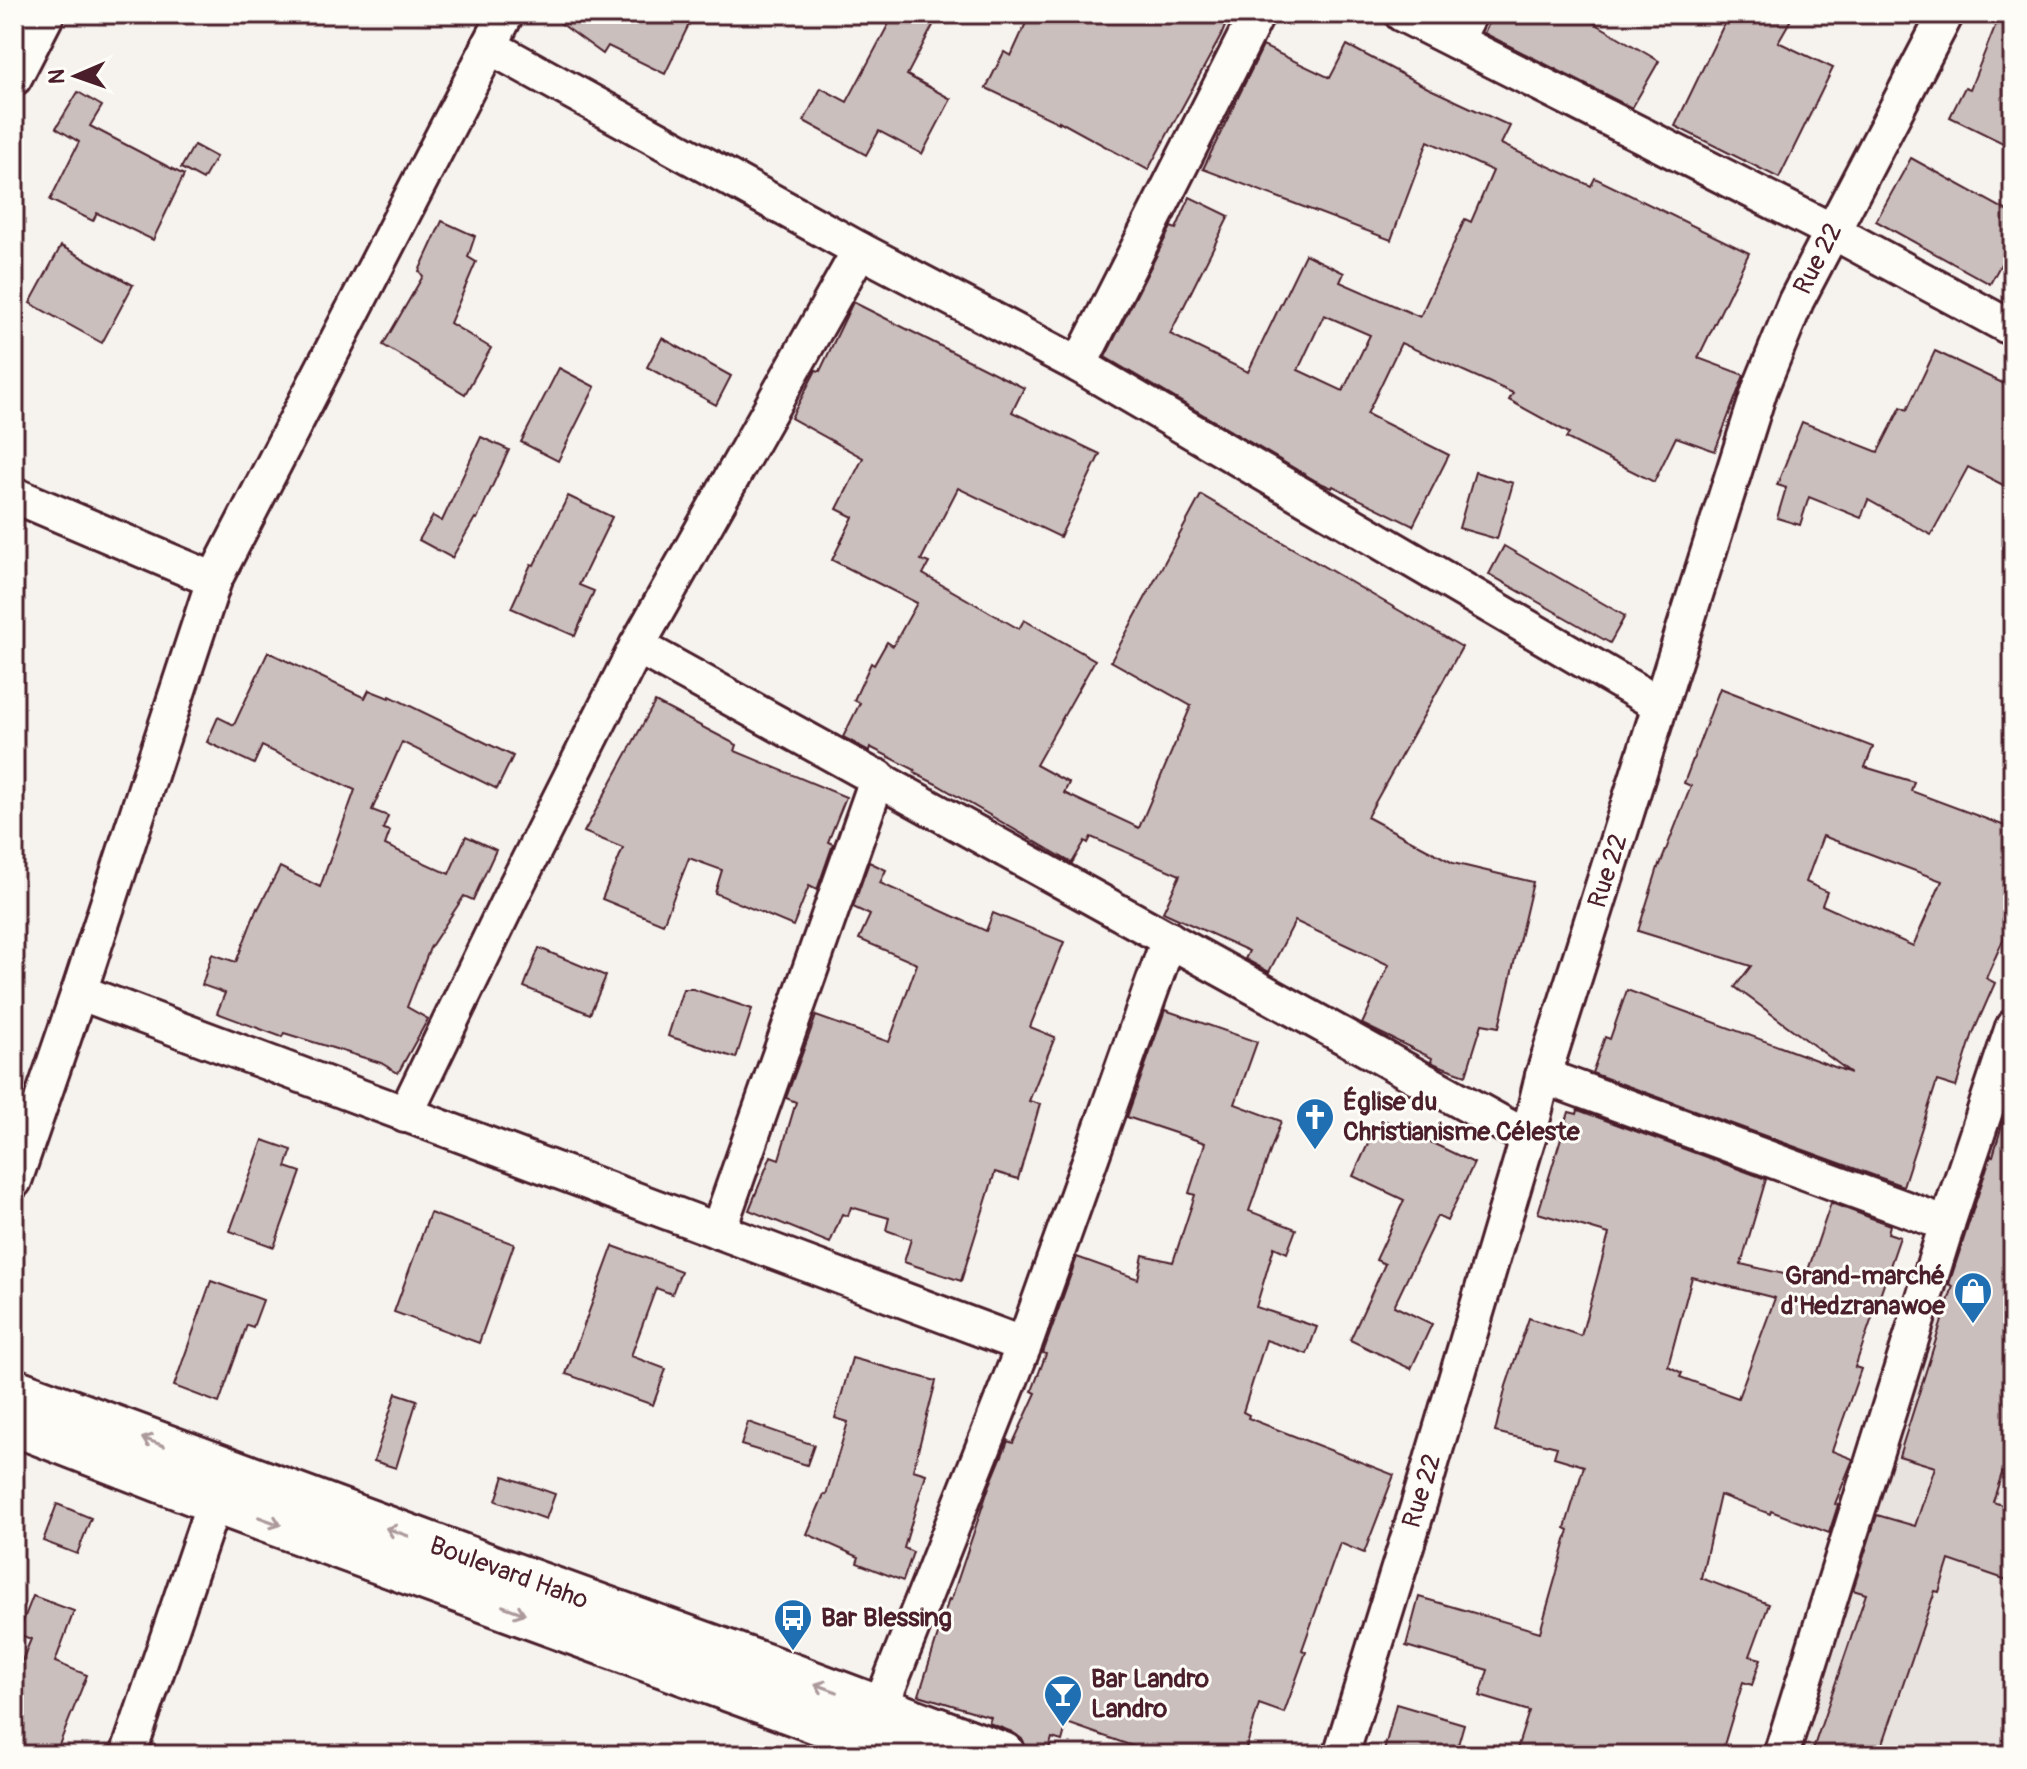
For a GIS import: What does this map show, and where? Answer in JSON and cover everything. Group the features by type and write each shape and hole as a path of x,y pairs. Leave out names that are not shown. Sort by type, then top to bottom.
{"main road":[{"name":"Boulevard Haho","path":"14,1391 220,1484"},
{"name":"Boulevard Haho","path":"14,1423 512,1575 885,1740 1003,1755"}],"street":[{"path":"14,78 47,14"},
{"path":"14,1181 214,580 506,14"},
{"path":"1079,365 1257,14"},
{"path":"1402,14 1462,27 2013,329"},
{"name":"Rue 22","path":"1341,1755 1528,1138 1543,1076 1760,389 1796,301 1946,14"},
{"path":"489,46 860,250 1079,365 1660,705"},
{"path":"405,1115 637,646 860,250"},
{"path":"14,495 214,580"},
{"path":"637,646 1528,1138"},
{"path":"718,1231 878,777"},
{"path":"885,1740 1169,939"},
{"path":"79,992 1024,1345"},
{"path":"1781,1755 1947,1224 2013,1027"},
{"path":"1543,1076 1947,1224"},
{"path":"128,1755 220,1484"}],"shaded area":[{"name":"Grand-marché d'Hedzranawoe","path":"2013,1086 2013,1755 1800,1755 1855,1563"}],"building":[{"path":"548,14 694,14 665,74 608,46 603,54"},
{"path":"894,14 939,14 907,75 951,99 922,154 879,131 866,155 804,121 821,88 847,102"},
{"path":"1030,14 1230,14 1148,170 1059,121 986,88 1004,52 1011,56"},
{"path":"1494,14 1579,14 1659,61 1632,108 1484,33"},
{"path":"1729,14 1794,14 1778,42 1833,68 1779,178 1675,126"},
{"path":"2000,14 2013,14 2013,148 1950,117 1965,87 1970,89"},
{"path":"1347,45 1428,88 1510,126 1501,144 1591,186 1595,178 1749,253 1698,358 1744,375 1715,451 1676,437 1654,482 1566,438 1569,433 1509,400 1513,393 1401,343 1367,414 1449,455 1413,526 1333,486 1316,481 1105,357 1171,227 1176,229 1190,197 1229,216 1170,334 1248,372 1305,254 1344,273 1340,282 1420,317 1465,219 1471,222 1493,171 1428,141 1391,240 1203,169 1263,46 1330,78","holes":["1324,315 1370,335 1343,391 1298,370"]},
{"path":"78,92 102,106 90,126 184,175 153,240 97,213 93,221 50,200 79,142 56,128"},
{"path":"194,145 216,157 203,180 181,168"},
{"path":"1911,158 2013,214 2013,242 1990,284 1876,221"},
{"path":"442,221 475,236 468,257 476,262 450,323 491,348 465,394 383,345 423,276 419,271"},
{"path":"61,246 133,285 102,343 30,303"},
{"path":"853,302 1024,388 1012,412 1100,454 1060,537 958,488 921,560 929,563 923,574 1019,629 1024,620 1095,660 1036,765 1069,783 1064,793 1139,828 1191,706 1111,661 1201,495 1462,647 1367,817 1453,863 1533,882 1499,1027 1482,1024 1466,1075 1431,1062 1432,1058 1362,1024 1389,965 1295,921 1269,972 1245,959 1249,951 1163,912 1180,875 1091,837 1088,843 1085,841 1072,863 914,773 915,770 843,737 860,703 854,700 871,663 874,665 887,642 893,646 917,603 832,560 853,517 837,509 863,458 791,418 816,370 820,371"},
{"path":"662,338 731,376 716,405 647,367"},
{"path":"1935,351 2013,388 2013,490 1968,467 1931,535 1868,500 1861,518 1809,497 1800,525 1777,518 1786,488 1777,485 1802,422 1878,452 1901,407 1907,410"},
{"path":"559,368 595,387 558,461 521,442"},
{"path":"481,437 509,450 477,519 452,558 419,540 433,516 442,521"},
{"path":"1475,472 1513,483 1497,539 1459,528"},
{"path":"568,496 612,517 579,585 594,591 575,636 511,608"},
{"path":"1504,546 1625,616 1610,643 1489,574"},
{"path":"268,652 365,698 369,690 390,696 513,756 497,789 402,742 372,810 388,816 383,829 390,831 385,845 449,874 466,836 496,850 473,900 464,896 430,948 407,1007 428,1019 398,1073 381,1063 284,1033 282,1037 217,1013 225,993 202,985 212,954 236,962 257,908 280,867 320,887 355,790 262,746 254,764 207,742 218,717 234,725"},
{"path":"1720,688 1873,747 1865,767 1914,782 1911,791 2013,829 2013,889 2002,919 2011,922 1986,978 1995,983 1973,1033 1956,1087 1937,1081 1903,1186 1592,1073 1605,1037 1610,1039 1627,990 1851,1073 1735,987 1751,966 1638,931 1659,864 1691,786 1684,783","holes":["1823,836 1942,881 1913,946 1822,905 1827,892 1806,882"]},
{"path":"655,702 737,745 735,751 846,797 828,842 833,844 817,890 809,886 793,926 715,893 722,870 689,858 663,924 602,899 623,848 584,832"},
{"path":"869,862 886,870 880,883 986,931 993,913 1064,942 1030,1027 1055,1037 1029,1101 1040,1104 1018,1179 995,1172 961,1281 904,1262 911,1239 886,1230 889,1218 851,1207 848,1216 842,1214 830,1243 749,1210 771,1156 779,1159 796,1102 786,1098 816,1016 889,1042 917,964 859,939 870,915 853,907"},
{"path":"539,948 606,976 590,1014 524,987"},
{"path":"683,989 693,989 752,1009 736,1058 668,1036"},
{"path":"1165,1010 1257,1042 1235,1104 1281,1121 1249,1211 1296,1229 1287,1253 1274,1247 1256,1307 1317,1327 1307,1354 1266,1340 1243,1412 1249,1415 1248,1418 1394,1475 1364,1553 1340,1543 1302,1650 1306,1652 1284,1713 1259,1704 1244,1755 1158,1755 1067,1723 1062,1741 1052,1738 1047,1755 1043,1755 1027,1750 1023,1740 1012,1732 989,1723 991,1717 919,1695 989,1487 1008,1441 1013,1443 1036,1393 1032,1391 1046,1354 1043,1353 1077,1257 1138,1279 1143,1255 1173,1262 1195,1195 1189,1193 1205,1143 1127,1117"},
{"path":"1578,1110 1766,1179 1741,1264 1805,1279 1831,1203 1890,1225 1888,1233 1900,1237 1855,1367 1861,1369 1832,1451 1853,1459 1835,1504 1838,1505 1829,1533 1720,1495 1701,1578 1769,1604 1750,1656 1761,1659 1752,1685 1743,1682 1721,1755 1515,1755 1529,1711 1480,1696 1488,1670 1406,1646 1419,1597 1540,1632 1569,1530 1565,1528 1584,1466 1554,1457 1557,1447 1495,1432 1506,1386 1529,1318 1581,1336 1609,1234 1538,1213 1569,1112 1577,1114","holes":["1692,1277 1775,1298 1738,1398 1680,1377 1682,1373 1668,1366"]},
{"name":"Grand-marché d'Hedzranawoe","path":"2006,1111 2013,1112 2013,1438 1993,1502 2013,1509 2013,1582 1949,1560 1939,1592 1935,1591 1879,1755 1811,1755 1866,1594 1853,1590 1877,1515 1915,1526 1935,1467 1899,1456 1953,1286 1949,1284"},
{"path":"1380,1118 1474,1163 1447,1221 1437,1216 1394,1306 1432,1324 1411,1369 1350,1340 1385,1264 1376,1260 1404,1200 1353,1176"},
{"path":"263,1140 292,1150 286,1167 301,1172 274,1247 230,1231"},
{"path":"430,1213 514,1244 479,1343 394,1312"},
{"path":"613,1246 681,1271 672,1294 656,1288 631,1356 666,1369 653,1405 566,1374"},
{"path":"211,1281 263,1300 253,1327 247,1325 219,1403 174,1386"},
{"path":"852,1358 936,1381 913,1470 926,1474 904,1548 913,1552 903,1581 857,1563 859,1557 807,1534 826,1495 848,1422 835,1418"},
{"path":"396,1393 417,1400 396,1468 374,1461"},
{"path":"748,1422 814,1445 807,1465 741,1445"},
{"path":"504,1476 555,1494 546,1519 496,1501"},
{"path":"57,1504 91,1518 77,1554 43,1541"},
{"path":"33,1596 74,1611 55,1662 87,1675 55,1755 41,1755 14,1744 14,1680 31,1639 18,1634"},
{"path":"1396,1704 1464,1724 1455,1755 1383,1755"}],"place":[{"name":"Église du Christianisme Céleste","path":"1315,1151"},
{"name":"Grand-marché d'Hedzranawoe","path":"1973,1325"},
{"name":"Bar Blessing","path":"793,1652"},
{"name":"Bar Landro Landro","path":"1063,1728"}]}
